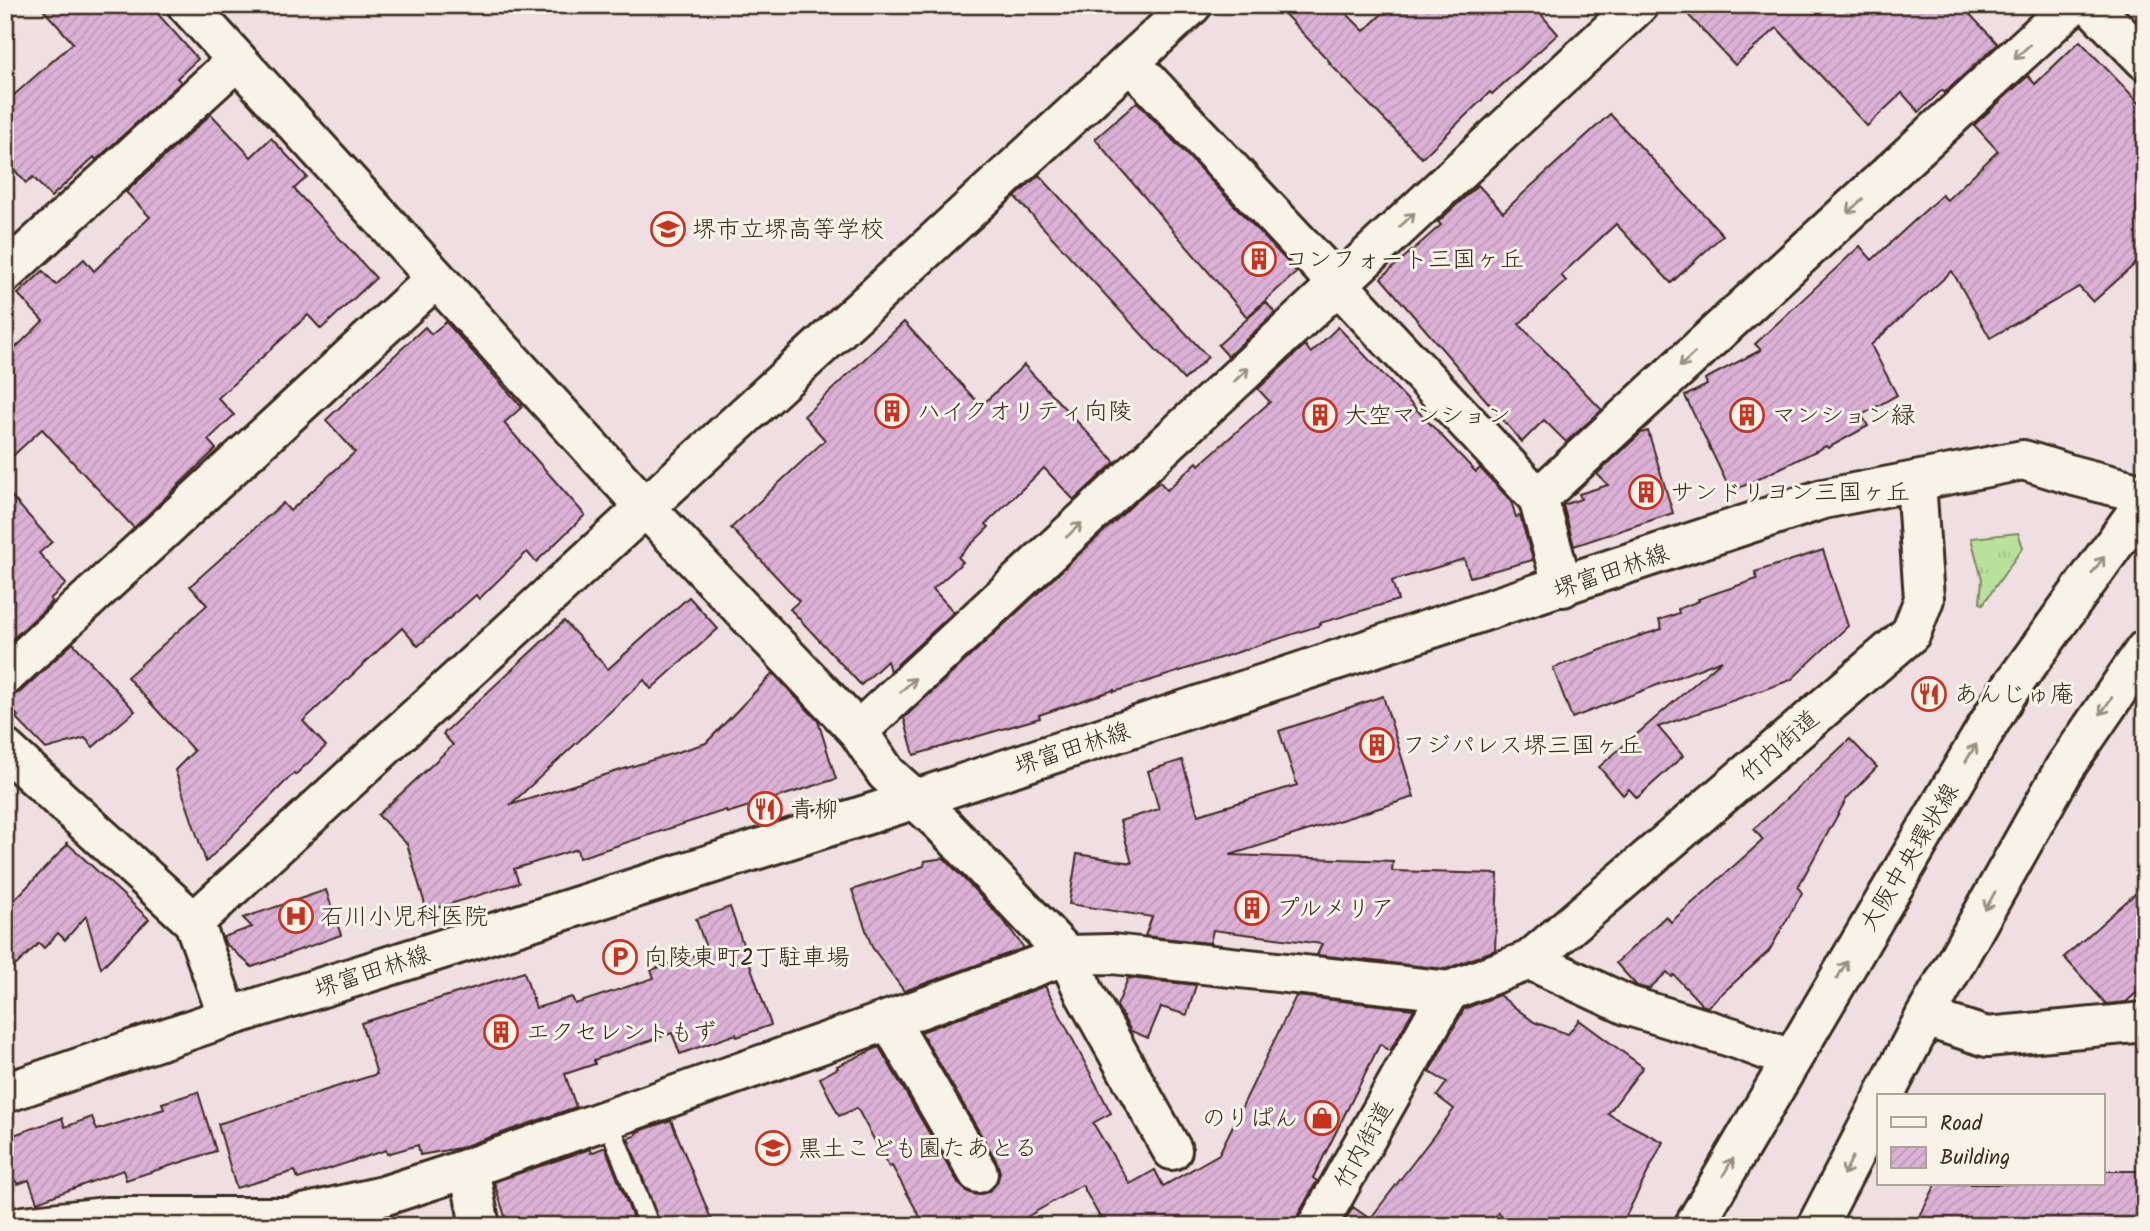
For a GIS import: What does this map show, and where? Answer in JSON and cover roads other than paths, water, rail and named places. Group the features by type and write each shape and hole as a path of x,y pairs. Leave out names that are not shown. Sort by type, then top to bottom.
{"street":[{"path":"187,5 645,507 858,731 886,773 941,823 1067,954 1085,994 1172,1150"},
{"path":"194,922 1192,5"},
{"path":"858,731 1638,5"},
{"path":"1538,498 2072,5"},
{"path":"2091,5 2145,60"},
{"path":"5,273 237,60"},
{"path":"1130,62 1538,498 1563,587"},
{"path":"5,676 436,279"},
{"name":"堺富田林線","path":"5,1093 228,1017 913,800 1823,499 2023,460 2145,494"},
{"name":"竹内街道","path":"1317,1226 1449,991 1530,960 1911,633 1924,599 1916,481"},
{"name":"大阪中央環状線","path":"1694,1226 2005,696 2145,501"},
{"path":"1885,1094 1925,1017 2064,769 2145,650"},
{"path":"5,749 194,922 228,1017"},
{"path":"23,1226 106,1217 290,1216 383,1196 889,1020 1067,954 1112,954 1449,991"},
{"path":"1530,960 1629,1006 1734,1038 1790,1059"},
{"path":"1925,1017 1987,1037 2145,1022"},
{"path":"889,1020 978,1173"},
{"path":"1817,1226 1877,1110"},
{"path":"469,1168 480,1226"}],"lane":[{"path":"607,1118 649,1226"}],"place":[{"name":"堺市立堺高等学校","path":"668,229"},
{"name":"コンフォート三国ヶ丘","path":"1259,259"},
{"name":"ハイクオリティ向陵","path":"892,411"},
{"name":"大空マンション","path":"1320,415"},
{"name":"マンション緑","path":"1747,415"},
{"name":"サンドリヨン三国ヶ丘","path":"1646,492"},
{"name":"あんじゅ庵","path":"1929,694"},
{"name":"フジパレス堺三国ヶ丘","path":"1377,745"},
{"name":"青柳","path":"765,809"},
{"name":"プルメリア","path":"1252,908"},
{"name":"石川小児科医院","path":"296,916"},
{"name":"向陵東町2丁駐車場","path":"620,957"},
{"name":"エクセレントもず","path":"501,1032"},
{"name":"のりぱん","path":"1322,1118"},
{"name":"黒土こども園たあとる","path":"773,1148"}]}
